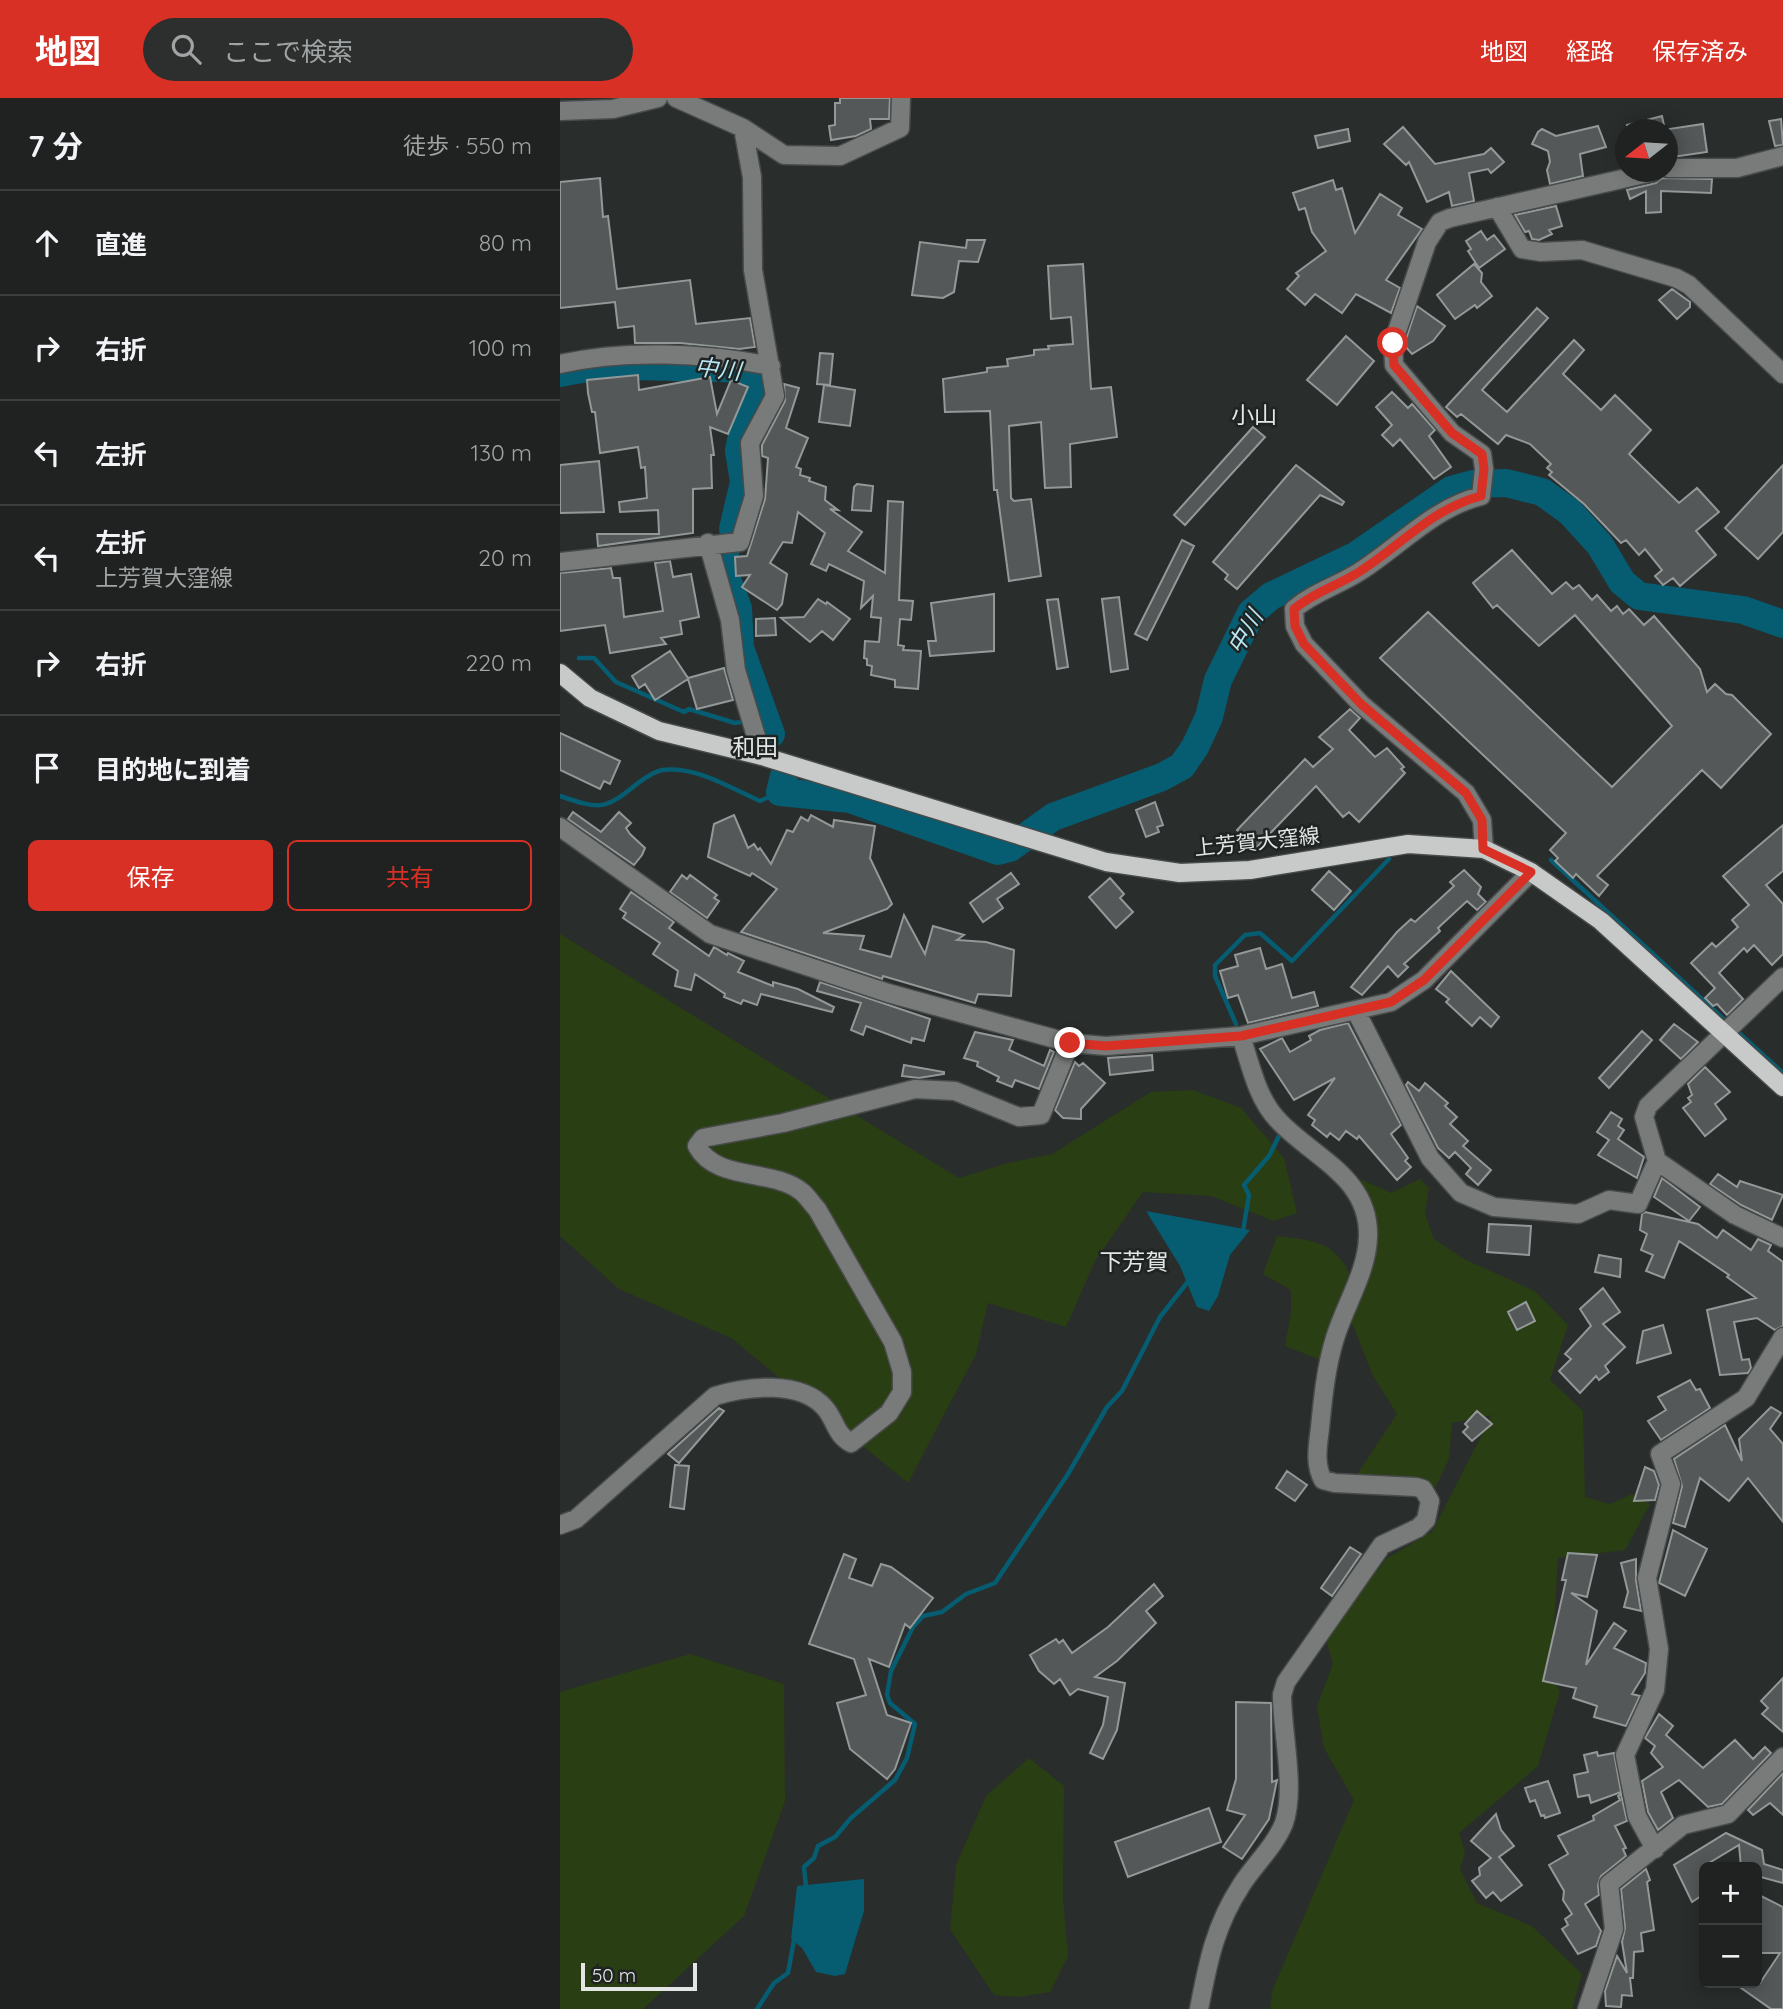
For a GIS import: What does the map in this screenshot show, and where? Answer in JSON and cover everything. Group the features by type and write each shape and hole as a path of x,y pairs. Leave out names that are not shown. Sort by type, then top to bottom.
{"main road":[{"name":"上芳賀大窪線","path":"560,673 590,698 624,717 659,731 762,756 1106,862 1180,873 1250,870 1408,844 1483,849 1531,872 1601,921 1783,1087"}],"street":[{"path":"560,111 613,109 658,98"},
{"path":"676,98 743,128 784,155 840,156 900,128 901,98"},
{"path":"560,562 619,557 708,543 740,542 754,496 750,443 775,396 753,270 752,177 743,128"},
{"path":"1678,168 1737,167 1783,156"},
{"path":"1483,849 1482,820 1466,793 1361,704 1304,644 1295,626 1294,609 1309,596 1357,573 1442,511 1481,496 1482,454 1452,433 1394,365 1393,343 1433,231 1450,218 1615,181"},
{"path":"1497,207 1522,249 1541,252 1582,250 1639,265 1689,285 1783,374"},
{"path":"560,364 595,356 661,355 729,357 771,366"},
{"path":"708,543 730,620 736,670 762,756"},
{"path":"560,827 710,934 888,993 1070,1043 1106,1046 1241,1036 1391,1002 1424,980 1531,872"},
{"path":"1783,977 1648,1106 1644,1117 1657,1161 1735,1216 1783,1238"},
{"path":"1356,1011 1430,1158 1461,1193 1494,1207 1578,1214 1609,1200 1638,1204 1657,1161"},
{"path":"1199,2009 1213,1938 1242,1883 1277,1837 1285,1821 1288,1797 1282,1695 1286,1682 1382,1545 1418,1528 1430,1512 1430,1502 1423,1489 1335,1483 1323,1480 1319,1472 1318,1440 1326,1376 1335,1339 1366,1254 1368,1234 1365,1216 1358,1195 1348,1180 1277,1120 1268,1107 1241,1036"},
{"path":"560,1525 576,1519 715,1396 740,1388 786,1390 814,1398 827,1410 840,1437 851,1443 889,1413 902,1392 902,1372 893,1342 817,1209 801,1191 782,1182 732,1170 703,1158 697,1146 703,1138 783,1123 915,1088 955,1091 1019,1117 1041,1115 1070,1043"},
{"path":"1652,1846 1637,1816 1626,1755 1654,1690 1659,1649 1647,1578 1671,1484 1660,1454 1746,1398 1783,1338"},
{"path":"1587,2009 1614,1929 1609,1884 1652,1846 1692,1820 1729,1813 1783,1757"}],"green space":[{"path":"560,934 959,1178 1008,1163 1052,1154 1151,1092 1193,1090 1241,1108 1284,1158 1297,1213 1273,1221 1211,1196 1143,1192 1095,1261 1066,1327 988,1303 976,1354 908,1483 731,1338 619,1289 560,1236"},
{"path":"1360,1179 1391,1193 1420,1179 1429,1188 1425,1214 1434,1239 1464,1259 1535,1291 1568,1325 1550,1380 1583,1411 1585,1497 1610,1504 1632,1494 1650,1504 1625,1550 1558,1558 1551,1677 1560,1691 1538,1766 1459,1833 1465,1853 1460,1869 1477,1903 1532,1926 1582,1974 1572,2009 1270,2009 1272,1991 1354,1800 1324,1748 1317,1706 1333,1664 1325,1637 1387,1558 1432,1532 1492,1415 1452,1423 1449,1459 1435,1488 1425,1479 1356,1476 1397,1414 1373,1376 1350,1318 1368,1265 1377,1251 1375,1221"},
{"path":"1277,1236 1310,1241 1327,1248 1335,1253 1349,1272 1323,1361 1285,1346 1291,1312 1291,1290 1263,1274"},
{"path":"690,1654 784,1684 785,1801 744,1916 643,2009 560,2009 560,1692"},
{"path":"1029,1758 1064,1786 1063,1897 1068,1956 1050,1992 1019,1997 994,1995 950,1929 956,1865 986,1796"}],"water":[{"path":"1146,1211 1250,1230 1230,1255 1218,1296 1209,1311 1197,1307 1180,1266"},
{"path":"864,1879 864,1911 845,1974 835,1976 816,1972 802,1948 791,1939 797,1886"}],"building":[{"path":"840,98 890,98 889,119 870,119 871,129 856,136 831,140 829,126 835,125 835,103 840,103"},
{"path":"1781,119 1783,145 1775,146 1769,121"},
{"path":"1703,124 1707,152 1678,156 1678,128"},
{"path":"1598,126 1606,147 1580,154 1583,176 1550,184 1547,170 1550,162 1548,151 1532,144 1538,132 1542,129 1556,136"},
{"path":"1403,127 1435,164 1484,154 1491,148 1504,162 1491,173 1488,169 1469,173 1474,201 1452,206 1449,192 1427,202 1409,162 1406,165 1384,144"},
{"path":"1348,129 1350,141 1318,148 1315,136"},
{"path":"600,178 603,217 608,216 617,289 690,280 696,324 750,318 755,347 739,349 680,343 635,343 634,326 618,328 615,302 560,308 560,182"},
{"path":"1678,178 1712,179 1711,193 1661,191 1661,212 1646,213 1646,191 1630,199 1627,190 1656,183 1678,182"},
{"path":"1333,180 1336,190 1342,188 1355,233 1380,194 1402,208 1398,215 1422,229 1386,280 1400,288 1391,313 1356,294 1342,313 1315,294 1305,305 1287,289 1299,276 1296,273 1326,251 1312,232 1305,208 1299,210 1293,193"},
{"path":"1556,206 1562,226 1549,230 1552,234 1539,240 1532,239 1529,231 1525,232 1515,215"},
{"path":"1481,231 1487,240 1494,235 1505,249 1479,268 1468,251 1471,249 1466,241"},
{"path":"967,240 985,240 978,262 959,261 954,292 943,298 912,295 920,242 966,248"},
{"path":"1083,264 1091,389 1111,387 1117,437 1070,444 1071,487 1045,488 1041,422 1009,426 1011,498 1014,501 1031,499 1041,576 1009,581 997,490 994,490 990,411 945,412 943,379 987,372 987,368 1008,366 1007,359 1034,355 1034,350 1073,344 1071,317 1051,319 1048,266"},
{"path":"1474,264 1482,273 1481,282 1492,296 1477,308 1475,305 1455,319 1437,295"},
{"path":"1672,289 1690,302 1690,307 1677,319 1659,300"},
{"path":"1417,306 1445,326 1433,341 1412,354 1404,345"},
{"path":"1537,308 1548,318 1482,390 1507,412 1574,340 1584,350 1563,374 1601,410 1615,395 1651,430 1629,454 1679,503 1697,488 1719,512 1696,531 1716,555 1680,586 1673,578 1663,585 1655,576 1662,570 1645,549 1639,555 1626,540 1621,543 1584,504 1549,475 1552,472 1547,468 1551,464 1530,444 1506,435 1498,444 1461,414 1457,417 1446,407"},
{"path":"1346,336 1374,361 1337,405 1307,380"},
{"path":"820,353 833,354 830,385 817,384"},
{"path":"638,375 639,390 710,377 717,414 731,380 748,387 728,434 710,427 714,455 711,455 712,488 693,489 693,533 598,546 597,534 659,534 658,510 620,512 619,502 647,498 645,467 641,468 638,447 600,453 595,412 592,412 588,393 587,380"},
{"path":"784,384 799,388 786,428 808,438 796,467 801,469 800,475 826,487 825,500 838,510 830,509 862,532 848,551 885,573 888,501 903,502 899,600 913,601 911,620 900,619 898,645 904,646 903,650 921,651 918,689 895,687 895,680 871,675 872,666 867,665 867,659 864,658 865,641 879,642 881,618 871,617 873,596 861,608 864,581 829,564 826,571 811,564 825,533 798,512 792,543 783,542 770,563 787,574 782,604 777,610 742,587 750,575 736,576 735,557 747,556 765,499 768,458 762,456 762,445 785,401"},
{"path":"824,385 855,390 850,426 819,422"},
{"path":"1392,392 1408,408 1412,404 1435,430 1429,436 1451,467 1434,479 1400,439 1393,446 1382,435 1392,425 1376,407"},
{"path":"1253,427 1265,437 1185,525 1174,515"},
{"path":"599,461 604,512 560,513 560,465"},
{"path":"1296,465 1344,502 1342,505 1320,495 1237,589 1225,579 1228,575 1213,562"},
{"path":"1783,465 1783,532 1758,559 1725,528"},
{"path":"857,484 873,486 871,511 852,510 854,487"},
{"path":"1182,540 1194,546 1147,640 1135,634"},
{"path":"1512,550 1552,594 1566,582 1573,589 1579,585 1592,600 1597,595 1611,611 1617,606 1623,614 1629,609 1644,625 1654,616 1700,669 1707,692 1715,684 1726,694 1732,695 1771,734 1721,788 1702,770 1597,876 1608,885 1599,896 1576,874 1573,878 1555,861 1558,858 1550,850 1566,833 1380,658 1428,612 1612,787 1672,726 1575,615 1539,646 1497,605 1493,608 1473,583"},
{"path":"670,561 673,577 691,574 699,617 680,621 682,634 661,638 666,644 610,653 605,625 560,631 560,573 611,568 613,578 620,578 624,617 663,611 655,563"},
{"path":"994,594 994,651 930,656 928,641 936,641 931,603"},
{"path":"1119,597 1128,669 1111,672 1102,599"},
{"path":"818,599 826,604 827,602 850,619 833,640 822,631 810,642 781,618 804,617"},
{"path":"1058,599 1068,667 1057,669 1047,600"},
{"path":"775,618 776,635 756,636 756,619"},
{"path":"670,651 688,678 724,668 733,700 697,709 688,679 655,700 645,684 639,688 632,676"},
{"path":"1350,709 1360,718 1349,730 1375,757 1387,748 1404,767 1401,769 1405,773 1359,822 1349,812 1343,817 1316,786 1256,848 1237,830 1305,759 1313,767 1333,749 1319,737"},
{"path":"560,733 620,761 610,784 604,781 600,789 560,770"},
{"path":"1155,802 1163,825 1157,827 1159,832 1146,837 1136,810"},
{"path":"573,812 601,832 619,812 631,823 626,828 630,834 645,848 642,855 634,865 568,819"},
{"path":"734,815 748,848 754,844 758,850 760,848 771,864 787,830 793,832 801,817 808,821 811,815 833,827 834,820 875,826 870,858 892,904 887,909 823,933 864,936 860,949 891,957 904,915 925,954 933,926 964,935 957,940 986,942 1014,950 1011,996 978,994 975,1003 883,976 882,979 741,932 777,889 752,873 750,876 708,857 714,824"},
{"path":"1783,825 1783,871 1766,885 1783,904 1783,954 1772,965 1754,945 1747,952 1744,948 1719,973 1743,999 1727,1015 1717,1004 1713,1006 1705,998 1715,988 1691,963 1712,943 1716,947 1738,927 1732,920 1749,905 1723,876"},
{"path":"1464,870 1481,887 1478,894 1486,902 1477,910 1467,901 1438,928 1440,931 1404,964 1408,967 1398,977 1388,966 1362,995 1351,987 1397,932 1411,919 1415,922 1454,886 1450,882"},
{"path":"1329,871 1351,891 1334,910 1312,890"},
{"path":"1011,873 1019,884 997,899 1003,908 983,922 970,903"},
{"path":"682,875 687,879 690,875 717,895 714,898 719,901 707,918 670,892"},
{"path":"1110,878 1124,894 1120,898 1133,912 1116,928 1089,897"},
{"path":"631,892 674,922 669,928 709,956 714,947 727,955 728,953 744,961 738,972 773,986 773,982 798,989 834,1007 832,1012 761,994 757,1005 743,1000 741,1004 724,997 725,994 695,974 691,990 675,986 678,971 653,954 660,943 623,918 626,913 620,909"},
{"path":"1260,948 1266,969 1282,964 1292,998 1314,992 1318,1006 1248,1023 1238,995 1228,998 1220,971 1238,966 1235,955"},
{"path":"1451,971 1499,1017 1491,1027 1480,1017 1472,1026 1446,1002 1449,999 1436,989"},
{"path":"820,982 930,1019 924,1041 912,1038 911,1043 866,1026 863,1035 851,1030 861,1003 817,991"},
{"path":"1348,1023 1401,1125 1391,1134 1411,1167 1397,1180 1359,1136 1357,1139 1346,1131 1339,1140 1330,1133 1327,1137 1312,1125 1315,1120 1308,1115 1335,1078 1294,1100 1260,1049 1282,1038 1290,1052 1311,1040 1309,1036 1320,1030"},
{"path":"1674,1024 1698,1042 1681,1059 1660,1040"},
{"path":"1642,1031 1652,1040 1609,1088 1599,1078"},
{"path":"975,1032 1013,1040 1009,1050 1044,1066 1050,1050 1054,1052 1039,1089 1015,1080 1012,1087 997,1081 999,1077 977,1066 978,1062 964,1058"},
{"path":"1152,1055 1153,1070 1110,1075 1108,1058"},
{"path":"1075,1062 1079,1066 1083,1063 1105,1083 1081,1109 1081,1119 1063,1118 1055,1110"},
{"path":"904,1065 944,1074 919,1078 902,1076"},
{"path":"1705,1067 1730,1092 1715,1104 1726,1119 1705,1136 1683,1108 1691,1102 1688,1098 1692,1095 1688,1084"},
{"path":"1408,1082 1419,1091 1425,1083 1448,1103 1445,1106 1457,1117 1450,1124 1468,1141 1463,1146 1491,1170 1478,1185 1466,1174 1471,1168 1455,1152 1449,1158 1438,1148 1406,1085"},
{"path":"1611,1112 1622,1119 1618,1126 1624,1130 1618,1139 1644,1157 1637,1178 1598,1155 1609,1140 1597,1132"},
{"path":"1718,1174 1737,1187 1740,1181 1783,1195 1772,1220 1741,1205 1710,1184"},
{"path":"1662,1178 1700,1207 1689,1221 1654,1197"},
{"path":"1645,1212 1698,1224 1717,1238 1723,1230 1751,1250 1758,1239 1771,1245 1768,1251 1783,1262 1783,1326 1775,1330 1757,1318 1734,1322 1742,1360 1749,1359 1751,1368 1748,1373 1720,1375 1707,1310 1756,1298 1727,1277 1729,1275 1679,1241 1664,1278 1646,1271 1653,1255 1641,1250 1647,1234 1640,1230 1642,1214"},
{"path":"1489,1224 1531,1226 1529,1255 1487,1252"},
{"path":"1599,1255 1621,1259 1620,1277 1595,1272"},
{"path":"1603,1288 1620,1312 1603,1324 1625,1347 1605,1366 1609,1372 1599,1380 1596,1376 1580,1393 1559,1371 1571,1359 1565,1354 1591,1326 1580,1309"},
{"path":"1526,1302 1535,1321 1517,1330 1508,1312"},
{"path":"1663,1325 1671,1353 1637,1363 1643,1331"},
{"path":"1690,1380 1696,1390 1700,1389 1710,1408 1661,1440 1648,1421 1666,1410 1658,1397"},
{"path":"1771,1407 1781,1413 1770,1429 1783,1444 1783,1522 1748,1478 1729,1501 1700,1478 1685,1527 1673,1523 1682,1486 1674,1459 1725,1425 1742,1461 1739,1439"},
{"path":"719,1408 724,1411 679,1463 668,1454"},
{"path":"1477,1411 1492,1424 1472,1441 1463,1432 1468,1427 1465,1424"},
{"path":"675,1465 689,1466 684,1509 670,1507"},
{"path":"1645,1467 1654,1471 1659,1485 1655,1500 1634,1501"},
{"path":"1287,1471 1307,1485 1295,1501 1276,1488"},
{"path":"1673,1530 1707,1549 1685,1596 1659,1583"},
{"path":"1350,1547 1361,1554 1332,1596 1321,1588"},
{"path":"1568,1553 1597,1555 1587,1597 1571,1593 1597,1611 1586,1665 1614,1623 1626,1631 1614,1648 1646,1663 1645,1673 1632,1694 1640,1696 1626,1726 1594,1717 1597,1706 1573,1698 1576,1688 1543,1681 1566,1580 1562,1580"},
{"path":"844,1554 856,1559 849,1578 872,1586 881,1564 891,1567 933,1598 910,1628 905,1624 889,1667 869,1659 887,1715 911,1723 895,1769 887,1779 850,1749 837,1703 866,1695 854,1659 809,1644"},
{"path":"1636,1559 1641,1611 1624,1607 1628,1592 1621,1563"},
{"path":"1154,1584 1163,1596 1146,1611 1156,1623 1117,1661 1095,1677 1125,1683 1117,1730 1103,1759 1090,1753 1103,1725 1108,1697 1078,1689 1070,1695 1060,1679 1054,1684 1039,1671 1030,1655 1056,1639 1059,1643 1063,1640 1072,1653 1108,1627"},
{"path":"1783,1678 1783,1732 1762,1714 1768,1708 1761,1701"},
{"path":"1236,1702 1271,1703 1272,1782 1277,1780 1269,1819 1242,1859 1223,1847 1245,1815 1227,1810 1236,1779"},
{"path":"1659,1714 1673,1726 1666,1735 1703,1768 1735,1740 1753,1759 1765,1747 1771,1753 1722,1804 1708,1807 1679,1780 1661,1792 1673,1818 1658,1830 1648,1812 1642,1781 1663,1767 1651,1753 1655,1746 1645,1738"},
{"path":"1597,1752 1598,1756 1614,1753 1621,1792 1591,1803 1589,1795 1578,1797 1574,1775 1588,1772 1584,1755"},
{"path":"1783,1773 1783,1815 1770,1803 1753,1815 1748,1810"},
{"path":"1548,1781 1560,1813 1545,1818 1544,1815 1541,1816 1535,1800 1530,1802 1525,1788"},
{"path":"1621,1794 1627,1821 1615,1826 1626,1848 1623,1849 1626,1856 1601,1876 1599,1895 1585,1904 1601,1931 1596,1946 1578,1954 1562,1929 1568,1925 1565,1919 1572,1914 1563,1900 1564,1891 1549,1865 1568,1854 1558,1836 1594,1820 1593,1816 1620,1800 1618,1796"},
{"path":"1209,1808 1221,1842 1128,1877 1115,1842"},
{"path":"1496,1814 1501,1830 1514,1846 1499,1857 1522,1885 1501,1901 1493,1892 1486,1898 1472,1881 1480,1875 1479,1868 1491,1858 1471,1841"},
{"path":"1726,1833 1762,1850 1764,1864 1783,1870 1783,1883 1762,1877 1762,1862 1741,1862 1739,1845 1711,1862 1699,1862 1699,1897 1692,1902 1674,1865"},
{"path":"1646,1869 1650,1880 1647,1882 1654,1930 1641,1933 1643,1951 1634,1952 1633,1978 1630,1978 1632,1996 1622,1995 1621,2007 1606,2006 1605,1991 1617,1956 1627,1973 1622,1942 1625,1928 1621,1889"},
{"path":"1762,1896 1783,1907 1783,2009 1771,2009 1741,1988 1762,1988 1762,1980 1780,1953 1762,1953"}],"waterway":[{"name":"中川","path":"560,373 610,366 644,366 735,369 758,376 762,388 745,420 739,451 744,482 733,529"},
{"name":"中川","path":"784,776 780,792 850,799 998,851 1010,848 1053,817 1162,777 1182,766 1195,747 1209,717 1218,680 1251,613 1271,596 1355,556 1451,490 1473,484 1506,483 1542,492 1570,512 1600,545 1622,582 1639,596 1743,610 1783,624"},
{"name":"中川","path":"725,552 724,572 738,608 740,648 771,734"},
{"path":"579,658 594,658 616,682 684,712 689,709 735,723 747,721"},
{"path":"560,796 585,804 610,803 662,770 688,771 713,779 760,801 780,792"},
{"path":"1236,1024 1215,976 1215,965 1245,935 1260,933 1292,961 1389,859"},
{"path":"1551,860 1728,1023"},
{"path":"1738,1032 1783,1073"},
{"path":"1243,1231 1249,1195 1244,1185 1269,1156 1281,1132"},
{"path":"806,1887 804,1867 814,1858 818,1846 835,1837 851,1818 895,1780 907,1758 915,1724 890,1703 887,1695 891,1671 913,1627 923,1616 942,1612 966,1594 995,1583 1068,1474 1107,1407 1122,1391 1160,1317 1190,1279"},
{"path":"757,2009 774,1983 788,1973 795,1935"}],"district":[{"name":"小山","path":"1254,415"},
{"name":"和田","path":"755,747"},
{"name":"下芳賀","path":"1134,1262"}],"route":[{"path":"1070,1043 1106,1046 1241,1036 1391,1002 1424,980 1531,872 1483,849 1482,820 1466,793 1361,704 1304,644 1295,626 1294,609 1309,596 1357,573 1442,511 1481,496 1484,478 1482,454 1452,433 1394,365 1393,343"}]}
